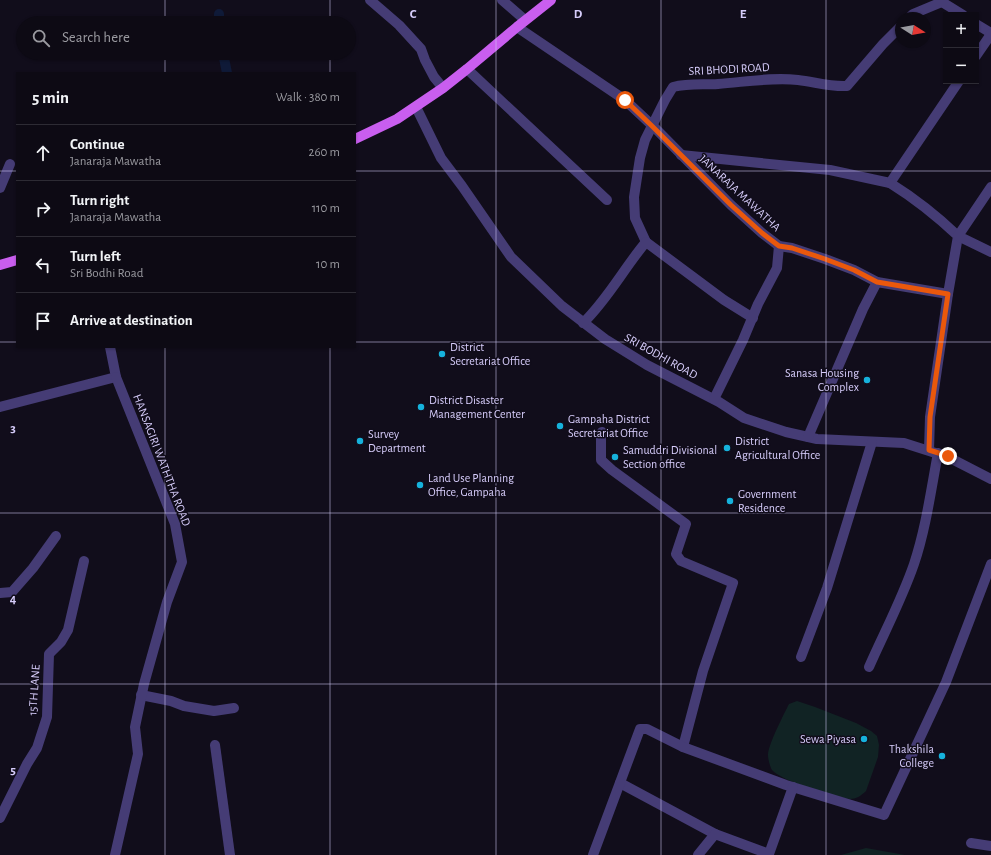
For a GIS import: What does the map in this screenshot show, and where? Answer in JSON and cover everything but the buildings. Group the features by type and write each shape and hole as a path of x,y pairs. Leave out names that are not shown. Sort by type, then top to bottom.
{"main road":[{"path":"356,139 397,119 443,88 551,0"},
{"path":"0,265 16,260"}],"street":[{"path":"370,0 379,10 399,25 421,48 425,60 434,77 443,88"},
{"name":"JANARAJA MAWATHA","path":"502,0 521,23 625,100 731,205 779,246 792,248 825,259 854,270 877,282 948,294"},
{"path":"918,12 942,2 958,12"},
{"path":"979,26 991,33 979,51"},
{"name":"SRI BHODI ROAD","path":"752,318 724,300 646,242 635,218 634,197 640,158 645,140 665,100 673,87 686,84 716,84 777,79 798,80 836,87 847,86 895,32"},
{"path":"467,69 607,200"},
{"path":"890,183 957,84"},
{"name":"SRI BODHI ROAD","path":"416,107 441,158 462,186 510,257 562,306 605,340 647,365 714,399 744,418 786,432 817,439 904,443 948,456 991,479"},
{"path":"681,155 830,170 890,183 939,218 958,236 991,252"},
{"path":"0,188 10,164"},
{"path":"868,667 902,595 914,563 924,527 933,452 930,417 958,236 991,187"},
{"path":"583,323 597,310 646,242"},
{"path":"714,399 777,268 779,246"},
{"path":"808,437 863,309 877,282"},
{"name":"HANSAGIRI WATHTHA ROAD","path":"110,348 116,377 175,524 182,562 167,602 142,695 136,727 138,754 115,855"},
{"path":"0,407 116,377"},
{"path":"602,432 601,460 612,470 686,524 676,554 681,561 733,584 703,671 683,747"},
{"path":"801,658 827,588 872,442"},
{"path":"0,593 12,592 33,568 56,536"},
{"name":"15TH LANE","path":"0,818 27,764 37,748 47,716 49,654 61,642 68,630 84,561"},
{"path":"593,855 640,729 647,729 683,747 793,787 884,815 946,682 991,564"},
{"path":"142,695 171,701 184,706 214,711 234,708"},
{"path":"215,745 230,855"},
{"path":"620,783 715,834 769,854 793,787"},
{"path":"698,855 715,834"},
{"path":"971,843 991,846"}],"shaded area":[{"path":"797,701 856,723 877,736 879,745 878,757 866,791 860,796 850,799 821,792 786,779 772,770 768,757 771,744 789,704"},
{"path":"866,848 905,855 841,855"}],"waterway":[{"path":"224,60 227,72"}],"place":[{"name":"District Secretariat Office","path":"442,354"},
{"name":"Sanasa Housing Complex","path":"867,380"},
{"name":"District Disaster Management Center","path":"421,407"},
{"name":"Gampaha District Secretariat Office","path":"560,426"},
{"name":"Survey Department","path":"360,441"},
{"name":"District Agricultural Office","path":"727,448"},
{"name":"Samuddri Divisional Section office","path":"615,457"},
{"name":"Land Use Planning Office, Gampaha","path":"420,485"},
{"name":"Government Residence","path":"730,501"},
{"name":"Sewa Piyasa","path":"864,739"},
{"name":"Thakshila College","path":"942,756"}],"route":[{"path":"625,100 731,205 779,246 792,248 825,259 854,270 877,282 948,294 930,417 929,450 948,456"}]}
